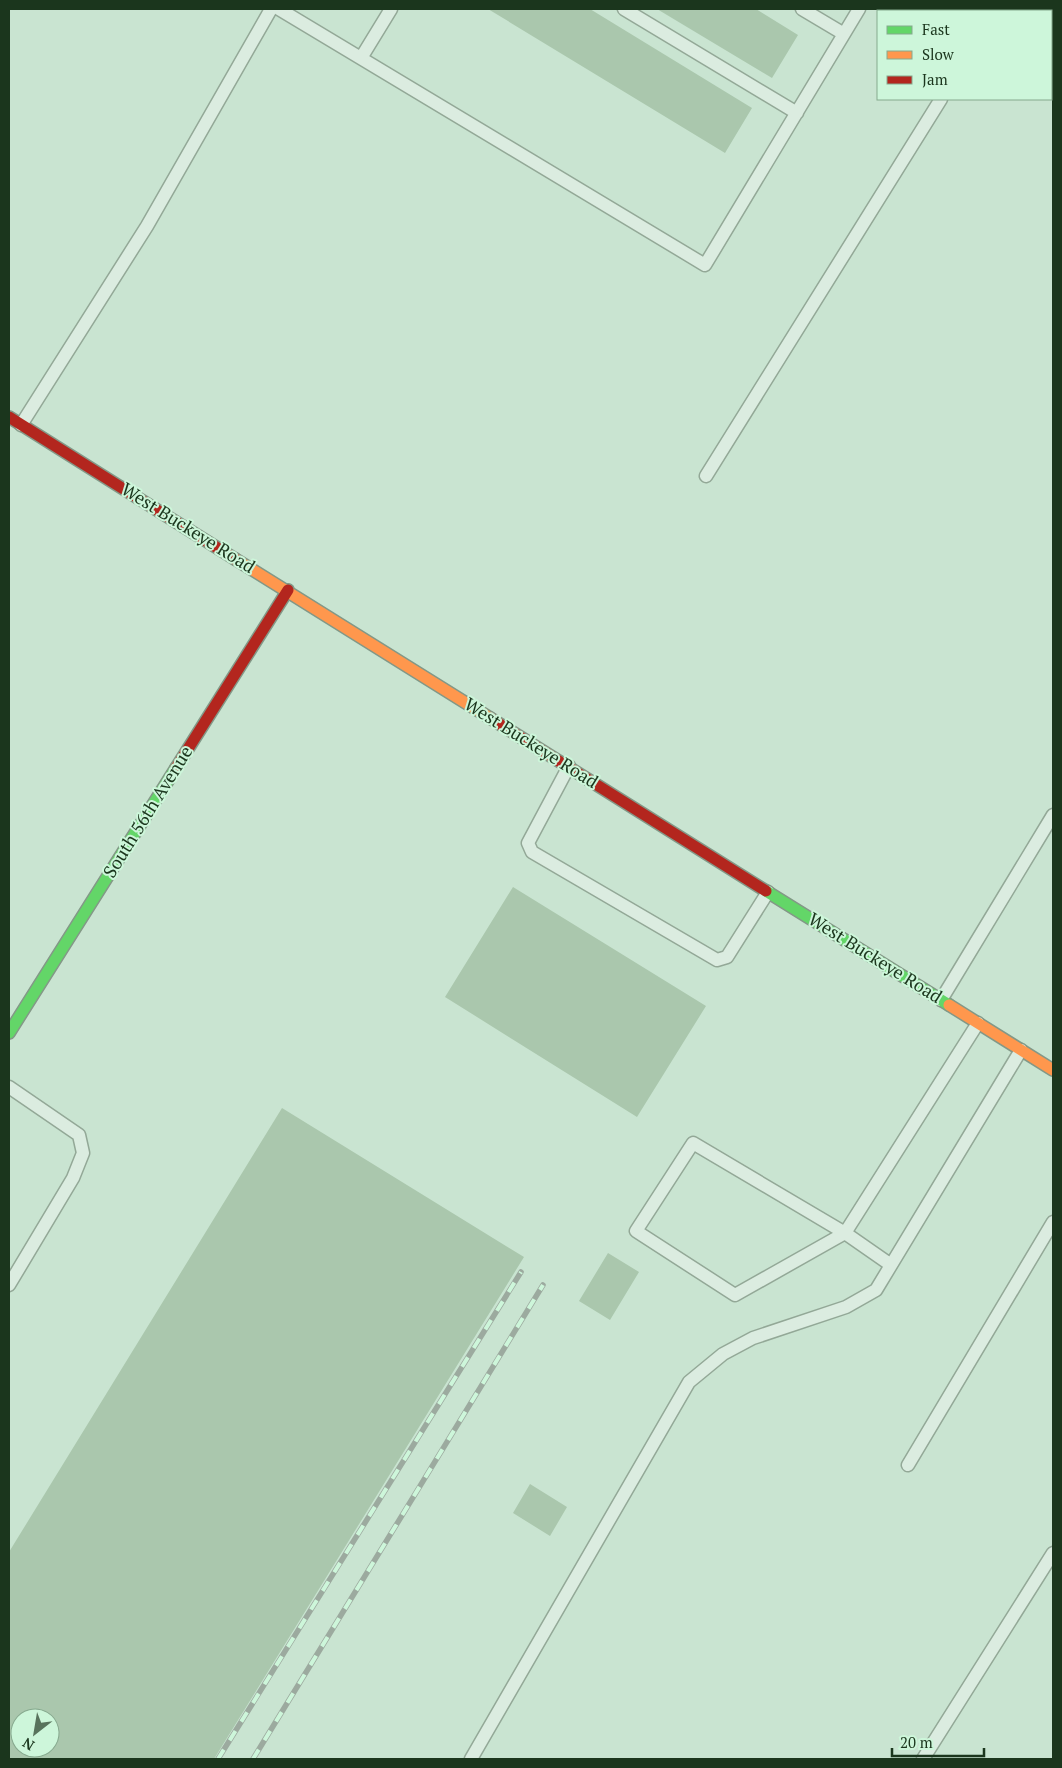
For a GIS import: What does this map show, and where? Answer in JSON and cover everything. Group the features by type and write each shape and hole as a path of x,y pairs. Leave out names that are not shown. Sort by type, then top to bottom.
{"main road":[{"name":"West Buckeye Road","path":"9,417 1053,1070"},
{"name":"South 56th Avenue","path":"9,1033 288,590"}],"lane":[{"path":"21,425 147,226 271,9"},
{"path":"279,9 705,265 859,9"},
{"path":"361,58 390,9"},
{"path":"624,9 797,113"},
{"path":"802,9 844,34"},
{"path":"706,476 940,100"},
{"path":"569,766 528,843 532,852 717,960 727,957 768,892"},
{"path":"941,1000 1053,815"},
{"path":"891,1265 845,1233 693,1143 636,1232 735,1295 845,1233 978,1023"},
{"path":"471,1759 689,1382 723,1354 753,1338 846,1307 876,1290 1022,1050"},
{"path":"9,1087 79,1135 83,1153 73,1178 9,1285"},
{"path":"908,1465 1053,1222"},
{"path":"924,1759 1053,1553"}],"building":[{"path":"488,9 590,9 752,108 725,153"},
{"path":"657,9 756,9 798,35 772,78"},
{"path":"513,887 706,1006 637,1117 445,997"},
{"path":"282,1108 524,1257 214,1759 9,1759 9,1552"},
{"path":"608,1253 639,1272 610,1320 579,1301"},
{"path":"530,1484 567,1507 550,1536 513,1513"}],"railway":[{"path":"218,1759 521,1272"},
{"path":"253,1759 543,1285"}],"traffic: fast":[{"path":"9,1033 176,768"},
{"path":"766,891 949,1005"}],"traffic: slow":[{"path":"235,559 490,718"},
{"path":"949,1005 1053,1070"}],"traffic: jam":[{"path":"9,417 235,559"},
{"path":"176,768 288,590"},
{"path":"490,718 766,891"}]}
